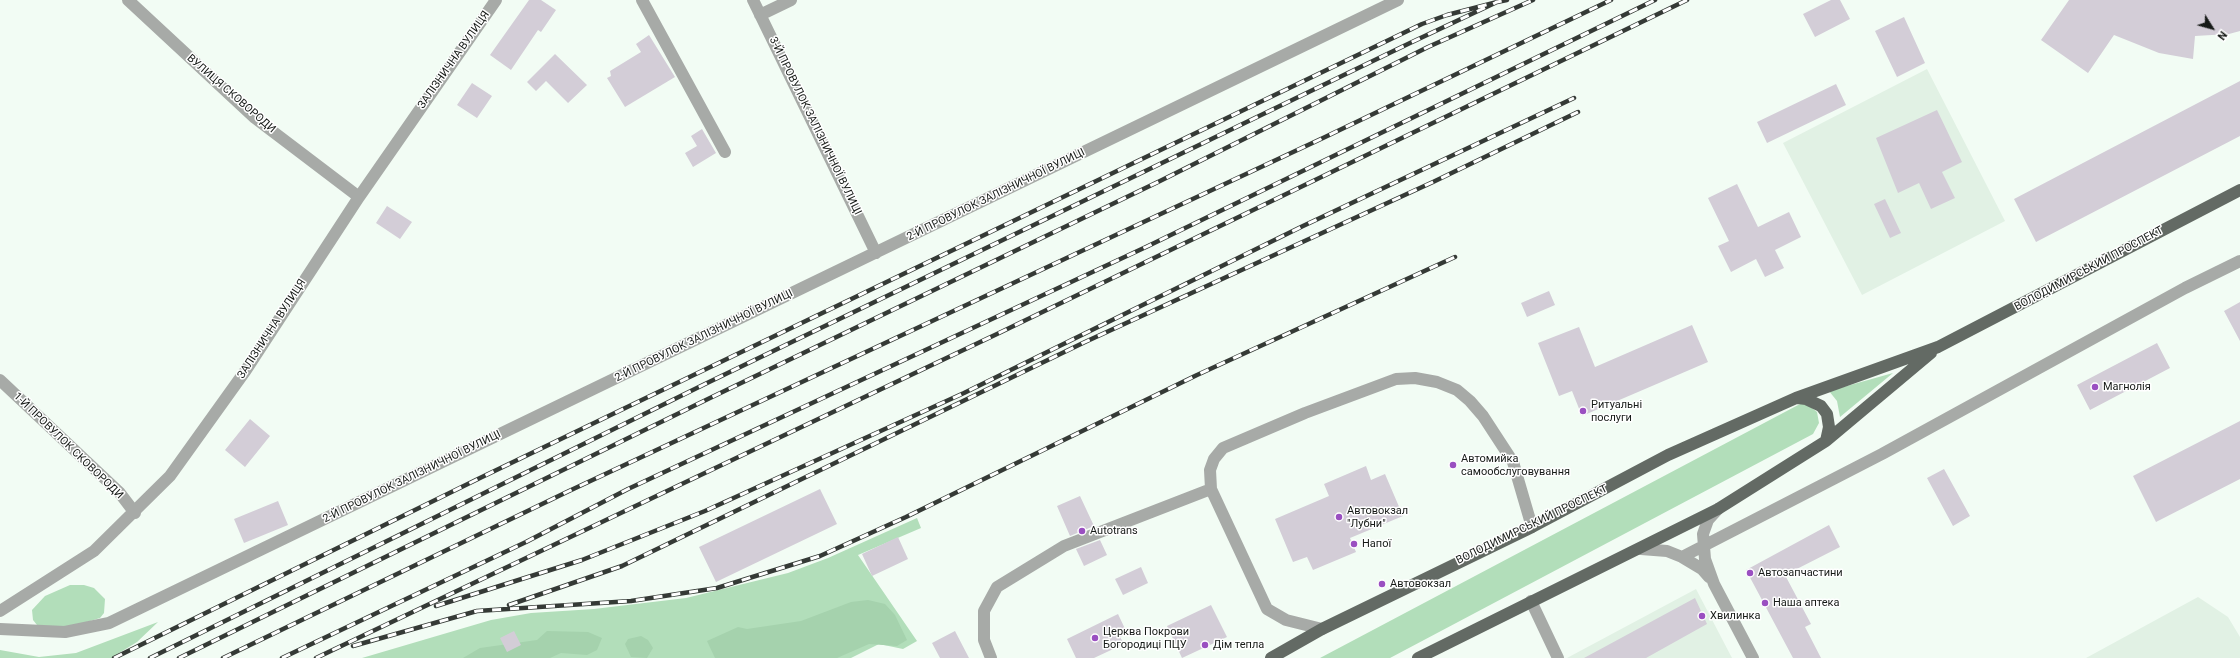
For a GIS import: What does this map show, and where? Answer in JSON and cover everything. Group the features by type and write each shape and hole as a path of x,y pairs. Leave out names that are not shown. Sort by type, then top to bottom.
{"main road":[{"name":"ВОЛОДИМИРСЬКИЙ ПРОСПЕКТ","path":"1271,658 1322,629 1532,527 1668,455 1796,398 1938,347 2240,190"},
{"name":"ВОЛОДИМИРСЬКИЙ ПРОСПЕКТ","path":"1418,658 1531,601 1641,549 1718,509 1826,441 1938,347"},
{"path":"1796,398 1806,399 1821,406 1827,414 1829,426 1826,441"}],"street":[{"name":"ВУЛИЦЯ СКОВОРОДИ","path":"128,0 255,118 359,197"},
{"name":"ЗАЛІЗНИЧНА ВУЛИЦЯ","path":"0,611 94,550 135,513 170,476 246,370 359,197 496,0"},
{"path":"642,0 725,152"},
{"name":"3-Й ПРОВУЛОК ЗАЛІЗНИЧНОЇ ВУЛИЦІ","path":"753,0 876,253"},
{"path":"760,15 791,0"},
{"name":"2-Й ПРОВУЛОК ЗАЛІЗНИЧНОЇ ВУЛИЦІ","path":"0,629 65,632 109,623 1398,0"},
{"path":"1682,557 1882,454 2185,288 2240,261"},
{"path":"1322,629 1286,620 1267,609 1211,489 1210,470 1214,459 1223,448 1306,413 1396,379 1415,378 1437,382 1457,390 1483,416 1513,462 1532,527"},
{"name":"1-Й ПРОВУЛОК СКОВОРОДИ","path":"0,380 119,492 135,513"},
{"path":"991,658 984,640 984,611 997,587 1064,546 1211,489"},
{"path":"1718,509 1708,520 1703,534 1703,547 1711,579 1753,658"},
{"path":"1641,549 1667,552 1682,557 1702,569 1711,579"},
{"path":"1531,601 1558,658"}],"shaded area":[{"path":"1927,69 2005,221 1862,295 1783,143"},
{"path":"1696,589 1732,658 1567,658"},
{"path":"2198,597 2228,617 2240,637 2240,658 2086,658"}],"green space":[{"path":"1893,373 1840,417 1837,401 1829,391"},
{"path":"1800,404 1807,404 1817,412 1819,423 1813,434 1390,658 1320,658"},
{"path":"917,518 921,528 858,555 917,641 903,649 879,644 851,658 362,658 491,620 531,613 594,609 686,598 788,573 828,558"},
{"path":"70,585 84,585 94,588 105,599 104,613 100,618 74,626 46,628 37,625 33,620 32,610 45,596"},
{"path":"868,600 885,604 895,615 907,640 897,646 869,644 837,658 715,658 707,641 738,627 747,629 801,621 851,602"},
{"path":"158,622 137,642 111,658 0,658 0,650 39,657 76,653"},
{"path":"547,631 588,632 602,638 597,650 587,655 561,653 550,658 463,658 480,648 537,640"},
{"path":"641,636 648,640 653,648 647,658 631,657 625,644 628,639"}],"building":[{"path":"529,0 541,0 556,10 541,32 538,30 511,70 490,55"},
{"path":"1831,0 1840,0 1850,19 1815,37 1803,14"},
{"path":"2069,0 2240,0 2240,31 2229,34 2195,36 2193,59 2159,53 2114,35 2088,73 2041,40"},
{"path":"1904,17 1925,63 1897,77 1875,31"},
{"path":"649,35 675,77 625,107 607,78 611,76 610,71 641,52 636,44"},
{"path":"555,54 587,85 568,103 546,81 536,91 527,82"},
{"path":"2240,81 2240,136 2036,242 2014,199"},
{"path":"472,83 492,96 477,118 457,105"},
{"path":"1836,84 1846,105 1767,143 1757,122"},
{"path":"1937,110 1962,162 1942,172 1955,198 1931,209 1919,183 1898,193 1876,138"},
{"path":"702,129 716,153 693,167 685,153 697,146 691,136"},
{"path":"1737,184 1758,227 1789,212 1801,237 1775,250 1784,268 1765,277 1756,259 1731,272 1718,246 1729,241 1708,198"},
{"path":"1885,199 1901,233 1890,238 1874,204"},
{"path":"387,206 412,222 400,239 376,223"},
{"path":"1549,291 1555,305 1527,317 1521,303"},
{"path":"2240,302 2240,341 2224,311"},
{"path":"1692,325 1708,362 1582,416 1572,391 1559,396 1538,343 1579,327 1595,367"},
{"path":"2157,343 2170,368 2090,410 2077,385"},
{"path":"250,419 270,436 245,467 225,450"},
{"path":"2240,421 2240,479 2156,522 2133,476"},
{"name":"Автовокзал \"Лубни\"","path":"1366,466 1371,480 1385,474 1403,516 1350,538 1356,552 1313,570 1307,557 1293,562 1275,519 1329,496 1324,484"},
{"path":"1944,469 1970,516 1953,526 1927,478"},
{"path":"820,489 837,524 716,582 699,547"},
{"path":"1080,496 1094,526 1070,536 1057,506"},
{"path":"278,501 288,525 244,543 234,519"},
{"path":"1829,525 1840,547 1785,575 1811,624 1805,627 1821,658 1793,658 1746,570"},
{"path":"898,537 908,559 872,576 862,554"},
{"path":"1100,540 1107,555 1084,566 1076,549"},
{"path":"1141,567 1148,583 1123,595 1115,579"},
{"path":"1695,598 1707,624 1646,658 1584,658"},
{"path":"1211,605 1227,637 1182,658 1167,626"},
{"name":"Церква Покрови Богородиці ПЦУ","path":"1118,614 1127,633 1120,637 1124,644 1094,658 1076,658 1067,639"},
{"path":"514,631 521,645 507,652 500,638"},
{"path":"955,631 969,658 940,658 932,643"}],"railway":[{"path":"150,658 705,384 1410,43 1497,2 1507,0"},
{"path":"179,658 710,398 1160,181 1428,47 1533,0"},
{"path":"223,658 569,491 1323,138 1611,0"},
{"path":"282,658 526,542 628,489 1146,247 1655,0"},
{"path":"316,658 997,334 1687,0"},
{"path":"114,658 482,477 1422,24 1447,15 1497,2"},
{"path":"436,606 582,560 705,511 964,393 1303,226 1574,98"},
{"path":"509,605 622,566 1085,342 1433,182 1578,112"},
{"path":"353,646 477,611 631,601 717,588 820,556 906,517 1197,375 1455,257"}],"place":[{"name":"Магнолія","path":"2095,387"},
{"name":"Ритуальні послуги","path":"1583,411"},
{"name":"Автомийка самообслуговування","path":"1453,465"},
{"name":"Автовокзал \"Лубни\"","path":"1339,517"},
{"name":"Autotrans","path":"1082,531"},
{"name":"Напої","path":"1354,544"},
{"name":"Автозапчастини","path":"1750,573"},
{"name":"Автовокзал","path":"1382,584"},
{"name":"Наша аптека","path":"1765,603"},
{"name":"Хвилинка","path":"1702,616"},
{"name":"Церква Покрови Богородиці ПЦУ","path":"1095,638"},
{"name":"Дім тепла","path":"1205,645"}]}
